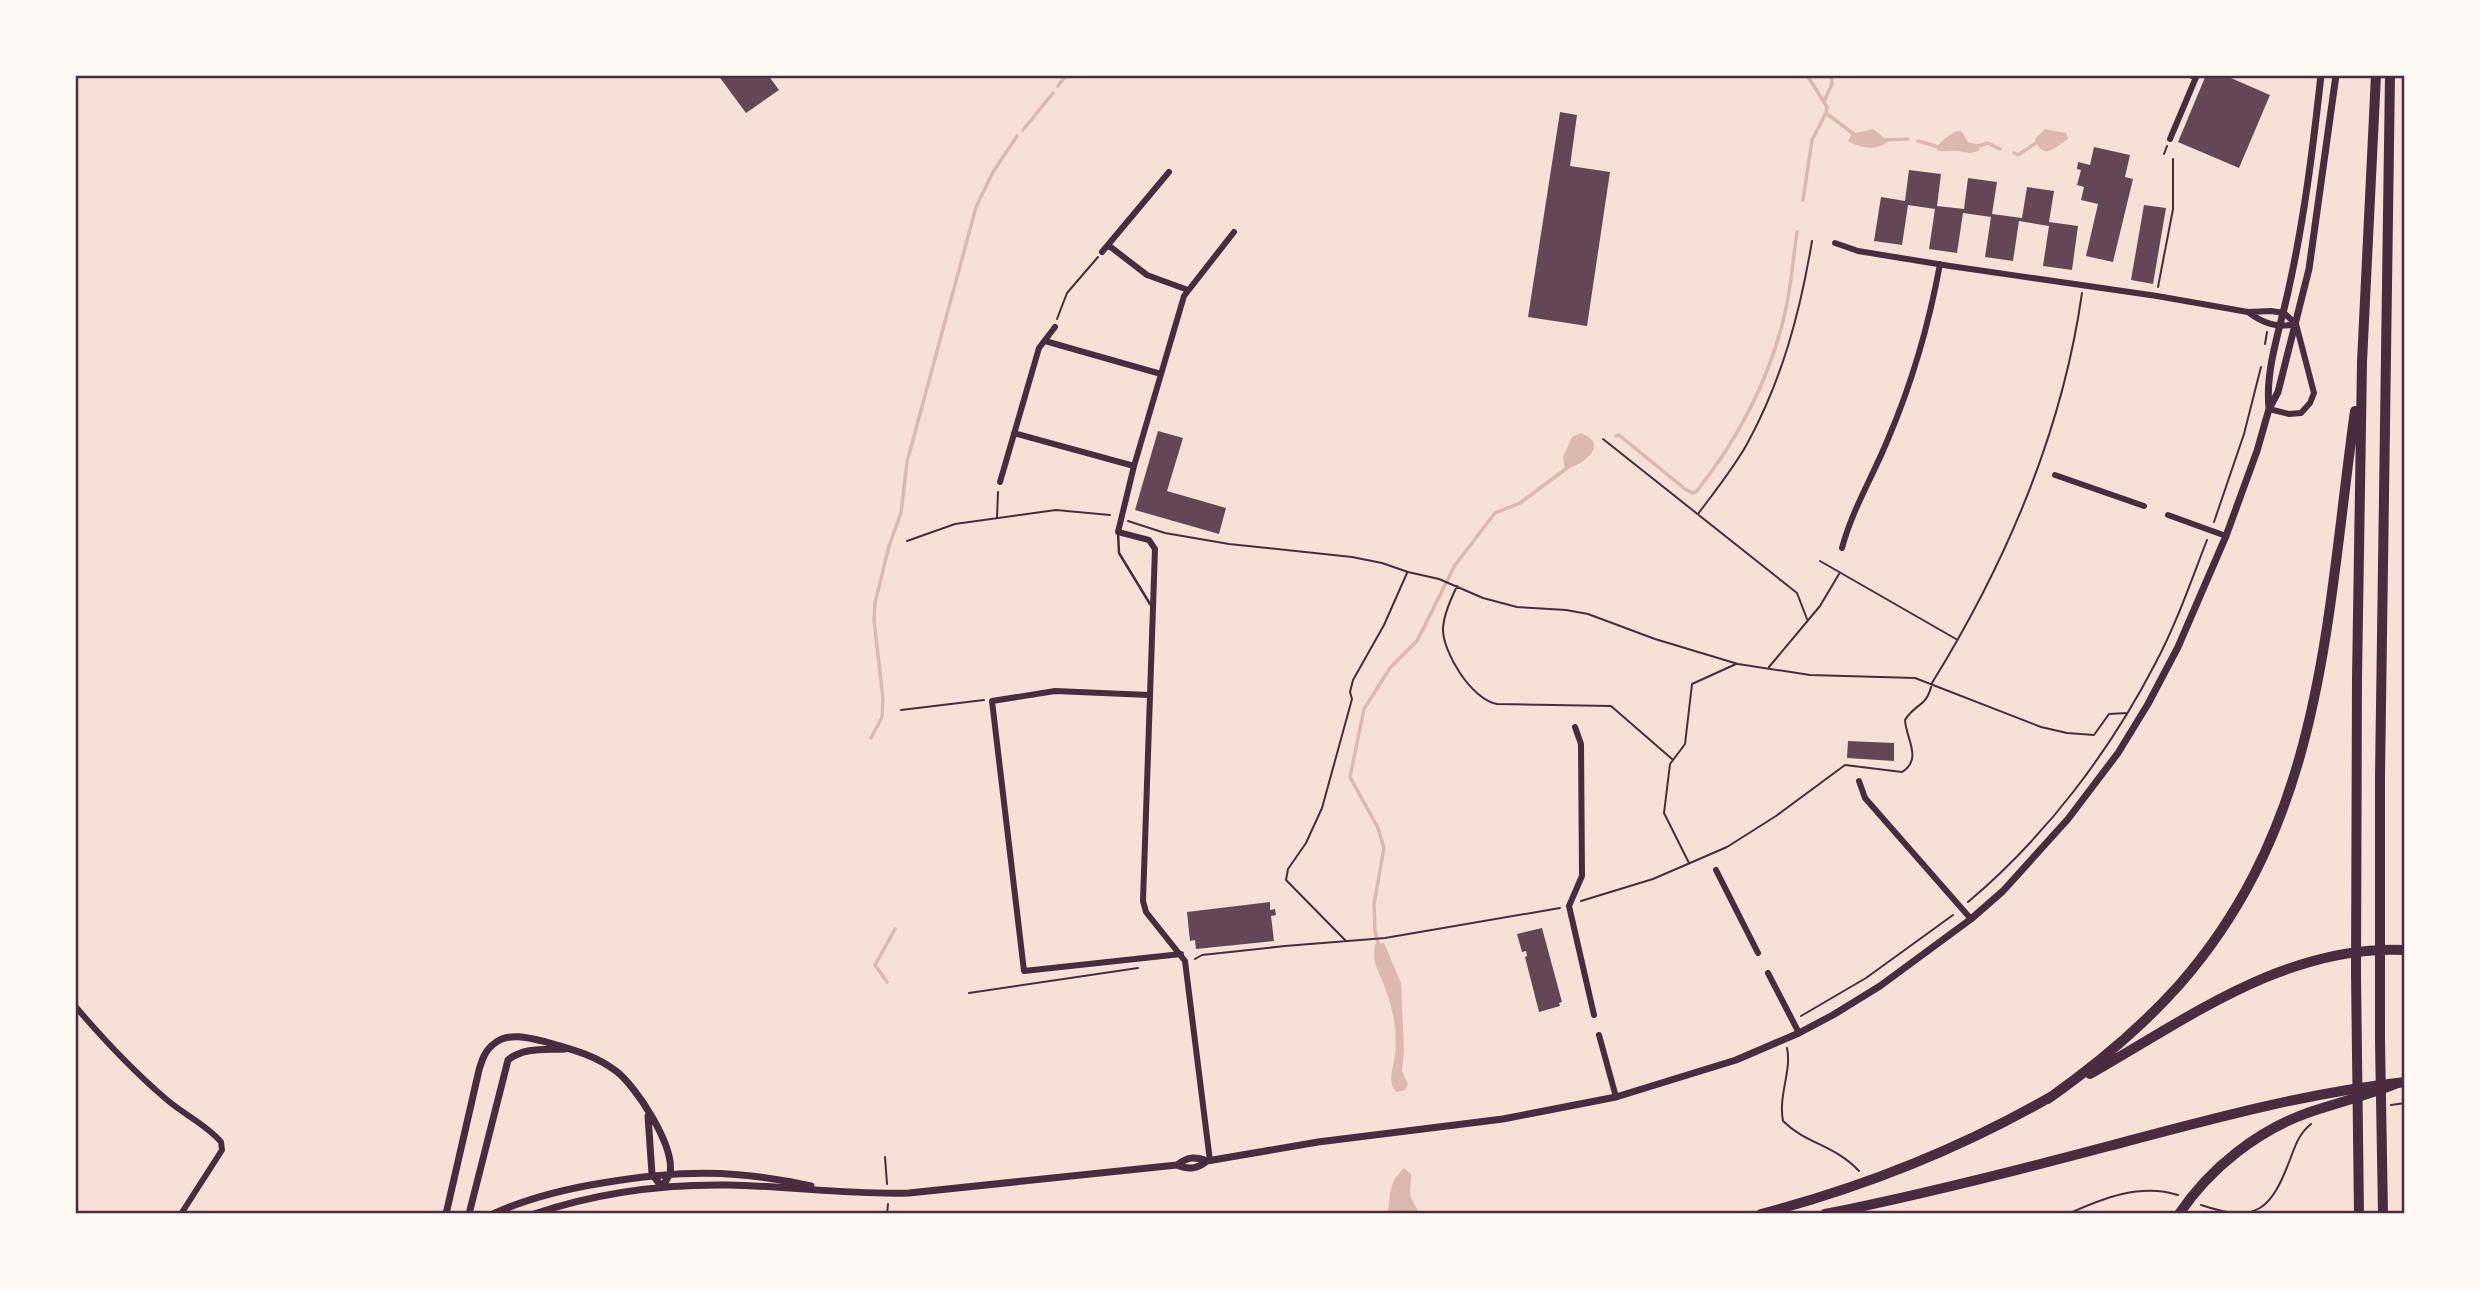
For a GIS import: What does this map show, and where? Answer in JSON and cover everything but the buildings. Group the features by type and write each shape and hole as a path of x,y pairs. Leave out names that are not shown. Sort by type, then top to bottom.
{"highway":[{"path":"2359,1214 2355,876 2362,362 2376,75"},
{"path":"2383,1214 2380,776 2390,75"},
{"path":"2048,1099 2134,1031 2180,984 2230,917 2262,860 2277,826 2297,771 2316,693 2362,362"},
{"path":"1761,1214 1856,1186 1920,1162 1983,1133 2048,1099 2234,992 2294,966 2368,951 2405,950"},
{"path":"1825,1214 1984,1179 2243,1110 2337,1090 2401,1082"},
{"path":"2179,1214 2201,1185 2248,1144 2283,1124 2401,1082"}],"street":[{"path":"2269,408 2267,388 2284,313 2308,180 2321,75"},
{"path":"534,1214 569,1202 662,1187 727,1185 874,1194 909,1193 1177,1165 1186,1169 1199,1167 1208,1161 1353,1138 1503,1119 1616,1097 1724,1065 1799,1033 1880,986 1971,919 2003,891 2059,829 2118,753 2178,647 2226,537 2257,451 2269,408 2278,392 2313,246 2336,75"},
{"path":"2170,139 2196,77"},
{"path":"1102,252 1169,172"},
{"path":"1208,1161 1185,961 1151,918 1143,901 1154,549 1153,544 1144,538 1118,532 1134,466 1184,296 1234,232"},
{"path":"1835,243 1858,251 1940,264 2248,312 2262,310 2284,313 2296,324 2314,393 2301,413 2289,414 2269,408"},
{"path":"1108,245 1147,275 1188,290"},
{"path":"1842,548 1848,526 1878,464 1900,409 1929,318 1940,264"},
{"path":"2248,312 2260,321 2281,327 2296,324"},
{"path":"1000,482 1039,348 1055,327"},
{"path":"1045,341 1161,374"},
{"path":"1014,433 1134,466"},
{"path":"2055,475 2144,506"},
{"path":"2168,515 2226,537"},
{"path":"1149,695 1055,691 992,702 1025,971 1181,954"},
{"path":"1576,727 1581,744 1582,876 1569,906 1594,1015"},
{"path":"1859,781 1865,798 1971,919"},
{"path":"1716,870 1758,953"},
{"path":"1768,973 1799,1033"},
{"path":"75,1006 100,1037 143,1079 221,1142 222,1150 181,1214"},
{"path":"1600,1035 1616,1097"},
{"path":"446,1214 484,1054 495,1043 508,1037 529,1037 572,1049 595,1058 617,1072 634,1090 666,1142 670,1172 662,1187"},
{"path":"468,1214 508,1060 516,1053 527,1051 572,1049"},
{"path":"647,1112 652,1174 662,1187"},
{"path":"496,1212 567,1189 670,1172 771,1177 831,1191"}],"lane":[{"path":"2186,75 2196,77"},
{"path":"1118,532 1119,553 1153,608"}],"path":[{"path":"2158,289 2173,209 2173,159"},
{"path":"1698,514 1746,446 1782,371 1804,290 1812,241"},
{"path":"1055,327 1064,299 1102,252"},
{"path":"1195,959 1202,955 1254,949 1385,938 1569,906 1689,864 1748,835 1803,798 1845,765 1902,772 1907,769 1914,756 1905,720 1929,698 1932,683 1989,583 2045,451 2074,350 2082,292"},
{"path":"2264,347 2267,334"},
{"path":"2214,523 2244,434 2262,360"},
{"path":"1603,439 1797,593 1807,619"},
{"path":"997,519 1000,482"},
{"path":"907,541 955,524 1056,510 1110,515"},
{"path":"1128,521 1165,533 1229,544 1352,557 1382,563 1439,579 1483,598 1517,607 1588,614 1665,642 1738,664 1810,675 1915,678 2018,719 2067,733 2094,734 2109,714 2127,713"},
{"path":"1969,902 2018,854 2064,803 2107,746 2163,647 2206,542"},
{"path":"1820,561 1957,639"},
{"path":"1346,941 1286,880 1288,869 1306,844 1322,808 1352,699 1350,692 1353,680 1384,625 1408,572"},
{"path":"1769,668 1820,606 1839,573"},
{"path":"1458,586 1450,602 1443,629 1450,655 1480,697 1497,705 1611,706 1672,759"},
{"path":"1689,864 1664,813 1672,759 1685,744 1692,684 1738,664"},
{"path":"901,710 984,699 992,702"},
{"path":"1803,1015 1867,978 1962,908"},
{"path":"969,993 1146,967"},
{"path":"1788,1051 1781,1096 1783,1121 1799,1135 1840,1154 1866,1178"},
{"path":"2193,1202 2233,1214 2255,1211 2262,1207 2279,1188 2299,1137 2312,1123"},
{"path":"2068,1214 2117,1196 2143,1190 2160,1189 2183,1197"}],"shaded area":[{"path":"1873,129 1888,141 1879,147 1868,148 1848,141 1852,134"},
{"path":"2045,129 2066,133 2068,139 2050,151 2042,150 2035,139"},
{"path":"1961,131 1968,142 1980,145 1979,150 1970,153 1937,150 1942,141"},
{"path":"1581,433 1590,438 1594,449 1579,464 1565,470 1563,457 1572,437"},
{"path":"1384,943 1401,983 1404,1049 1402,1071 1408,1084 1405,1090 1396,1092 1391,1079 1396,1046 1393,1017 1389,998 1374,960 1375,944"},
{"path":"1404,1168 1411,1174 1410,1196 1420,1214 1388,1214 1393,1183"}],"waterway":[{"path":"1058,86 1066,75"},
{"path":"1803,200 1812,140 1827,107 1807,75"},
{"path":"1824,101 1832,84 1831,75"},
{"path":"1023,130 1053,93"},
{"path":"1826,113 1855,135"},
{"path":"871,738 882,717 883,699 874,620 875,603 889,546 901,513 907,462 976,207 993,172 1017,136"},
{"path":"1883,140 1908,139"},
{"path":"1918,141 1939,147"},
{"path":"1978,146 1988,143 2000,149"},
{"path":"2014,153 2018,155 2036,143"},
{"path":"1616,436 1619,435 1685,489 1696,492 1739,430 1771,361 1787,303 1797,232"},
{"path":"1379,948 1374,904 1384,848 1378,828 1350,777 1364,709 1390,668 1417,641 1455,565 1495,513 1520,503 1567,468"},
{"path":"887,982 875,965 895,929"}]}
